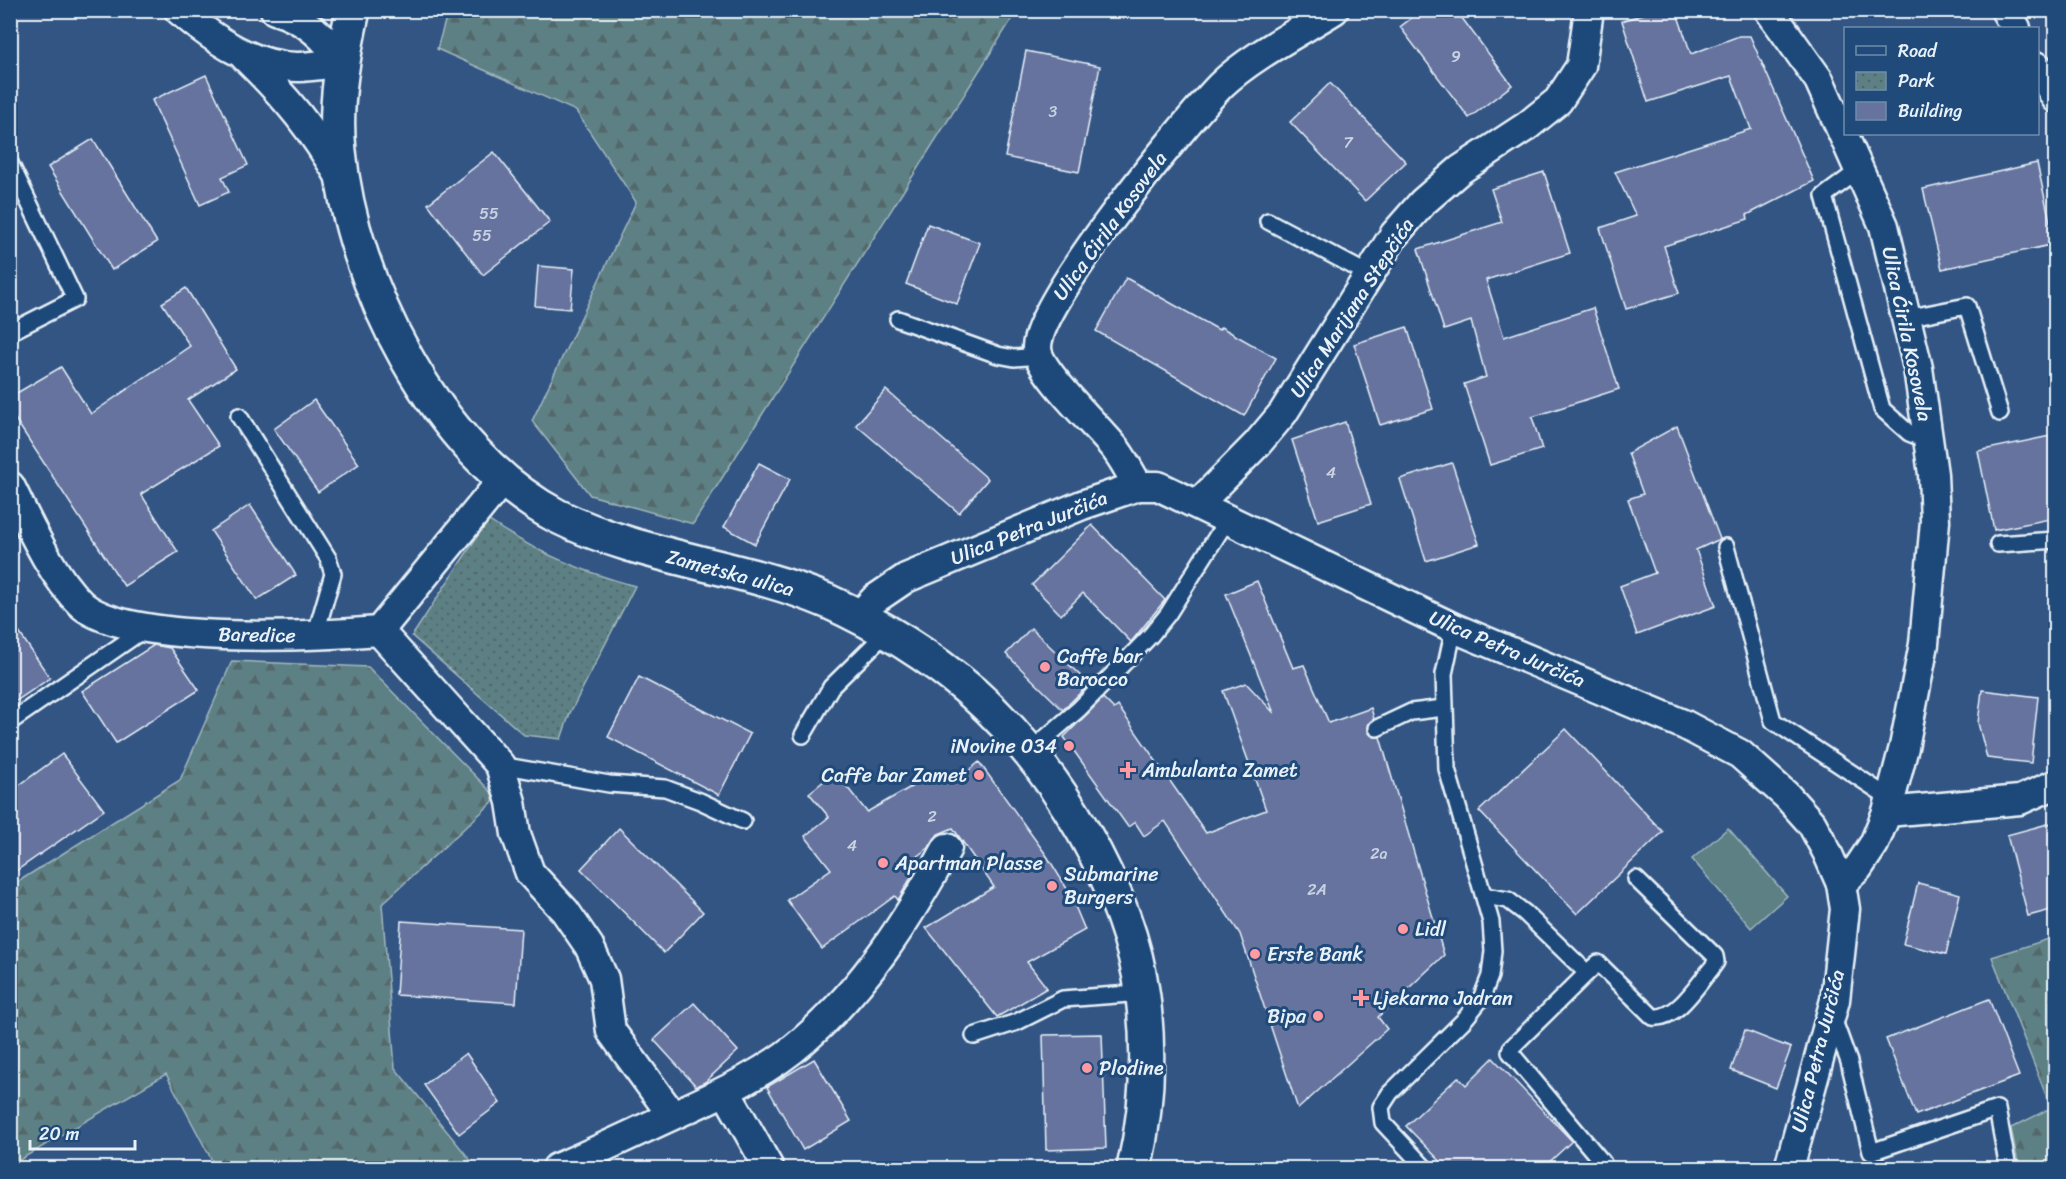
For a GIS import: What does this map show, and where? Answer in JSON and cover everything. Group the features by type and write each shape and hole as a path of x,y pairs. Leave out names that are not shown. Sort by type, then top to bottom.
{"main road":[{"name":"Zametska ulica","path":"353,10 342,63 338,106 338,149 343,181 363,263 381,311 403,356 453,425 504,478 558,516 645,551 769,580 859,616 887,632 972,693 1029,752 1076,821 1106,874 1128,932 1143,993 1148,1059 1141,1138 1134,1168"}],"street":[{"path":"179,10 218,40 242,54 276,65 299,67 342,63 327,41 311,25 275,10"},
{"name":"Ulica Ćirila Kosovela","path":"1040,356 1037,348 1041,331 1053,305 1084,255 1156,160 1222,84 1274,46 1334,10"},
{"name":"Ulica Marijana Stepčića","path":"1198,504 1257,444 1283,413 1394,235 1423,201 1460,170 1527,126 1558,101 1581,66 1589,10"},
{"name":"Ulica Ćirila Kosovela","path":"1768,10 1819,80 1884,226 1918,368 1933,474 1935,521 1924,644 1904,747 1889,805 1875,844 1858,868 1841,885"},
{"path":"2005,10 2015,27"},
{"path":"242,54 291,102 310,127 343,181"},
{"path":"2039,70 2055,98"},
{"path":"1040,356 1083,414 1117,451 1138,486"},
{"path":"504,478 379,631 500,765 511,802 516,834 530,873 565,911 589,946 604,979 611,1030 672,1115"},
{"name":"Ulica Petra Jurčića","path":"859,616 875,599 906,578 1082,505 1138,486 1158,486 1455,628 1685,725 1740,754 1787,795 1812,824 1841,885 1845,909 1843,944 1832,1015 1789,1168"},
{"name":"Baredice","path":"15,506 57,572 80,603 106,619 147,627 235,636 315,636 379,631"},
{"path":"1889,805 2020,800 2055,784"},
{"path":"558,1168 726,1092 802,1042 848,998 915,907 947,848"},
{"path":"726,1092 770,1168"}],"lane":[{"path":"10,163 75,299 10,332"},
{"path":"1859,170 1824,196 1882,409 1909,433 1929,441"},
{"path":"1268,221 1370,275"},
{"path":"1906,318 1967,306 2000,413"},
{"path":"898,319 998,355 1014,358 1040,356"},
{"path":"239,416 328,558 333,574 315,636"},
{"path":"1029,752 1079,709 1151,635 1168,614 1227,520"},
{"path":"1998,544 2055,540"},
{"path":"1726,547 1773,722 1889,805"},
{"path":"10,722 147,627"},
{"path":"1425,1168 1383,1123 1381,1107 1390,1093 1481,999 1490,976 1493,951 1491,922 1485,896 1462,828 1447,769 1444,674 1455,628"},
{"path":"803,735 831,687 887,632"},
{"path":"1377,728 1411,712 1444,708"},
{"path":"500,765 609,784 665,788 743,821"},
{"path":"1603,1163 1510,1052 1511,1048 1598,963 1653,1017 1662,1018 1672,1012 1716,962 1716,956 1636,879"},
{"path":"1485,896 1508,900 1533,920 1587,973"},
{"path":"974,1036 1017,1022 1063,999 1143,993"},
{"path":"1832,1015 1849,1062 1871,1152 1997,1109 2008,1168"}],"green space":[{"path":"448,10 1017,11 693,524 590,495 532,421 636,202 576,111 437,49"},
{"path":"488,520 541,551 596,574 635,586 570,713 561,739 524,735 412,636"},
{"path":"232,661 368,667 497,798 382,904 395,1068 477,1168 216,1168 166,1074 11,1165 11,886 180,780"},
{"path":"1728,828 1787,896 1751,928 1692,859"},
{"path":"2055,937 2055,1168 2019,1168 2011,1128 2051,1108 1992,957"}],"building":[{"path":"1422,10 1456,10 1512,85 1469,118 1400,27"},
{"path":"1656,10 1676,10 1691,54 1739,36 1750,36 1814,181 1747,215 1748,219 1664,246 1679,293 1626,309 1600,228 1636,216 1615,172 1751,129 1731,76 1648,102 1622,21"},
{"path":"1026,51 1100,66 1079,172 1005,157"},
{"path":"206,75 248,165 222,177 229,192 200,205 152,100"},
{"path":"1330,83 1406,162 1365,201 1290,122"},
{"path":"93,139 157,242 112,270 48,167"},
{"path":"494,152 550,222 483,275 428,204"},
{"path":"2037,163 2055,244 1942,269 1923,189"},
{"path":"1544,172 1570,253 1486,280 1504,337 1593,308 1619,389 1532,417 1542,449 1490,465 1464,384 1486,377 1471,321 1444,330 1418,249 1502,222 1491,189"},
{"path":"928,224 980,243 957,304 906,284"},
{"path":"538,266 574,269 570,309 535,306"},
{"path":"1126,278 1219,330 1221,327 1276,358 1244,416 1096,331"},
{"path":"186,288 236,369 188,400 219,446 141,494 178,552 124,586 10,411 10,397 61,367 91,414 190,346 162,303"},
{"path":"1407,327 1433,409 1380,425 1354,344"},
{"path":"886,390 988,479 959,513 856,425"},
{"path":"314,400 359,464 318,492 274,429"},
{"path":"1345,422 1371,504 1318,521 1292,440"},
{"path":"1677,426 1720,539 1696,550 1716,606 1637,635 1620,586 1655,573 1628,499 1643,494 1628,453"},
{"path":"2055,435 2055,518 1994,530 1978,451"},
{"path":"759,463 790,479 755,544 724,527"},
{"path":"1452,463 1479,544 1426,561 1400,479"},
{"path":"250,505 296,575 257,600 211,531"},
{"path":"1092,525 1165,600 1131,642 1083,593 1061,615 1032,585"},
{"path":"1257,581 1293,668 1304,665 1329,723 1371,708 1374,719 1369,723 1368,732 1372,736 1380,737 1444,955 1378,1017 1387,1029 1298,1109 1240,934 1165,821 1144,836 1135,822 1128,827 1064,737 1103,698 1114,709 1118,706 1206,833 1266,810 1223,691 1246,683 1274,713 1226,594"},
{"path":"10,619 50,678 10,705"},
{"name":"Caffe bar Barocco","path":"1031,628 1089,684 1063,710 1006,654"},
{"path":"154,645 170,648 199,690 116,743 82,691"},
{"path":"639,677 750,734 719,795 608,737"},
{"path":"1982,690 2038,697 2031,763 1987,758 1978,723"},
{"path":"1566,729 1663,832 1577,914 1479,811"},
{"path":"62,754 104,810 10,875 10,792"},
{"path":"979,762 1047,856 1069,892 1085,930 1027,962 1047,988 997,1017 926,928 994,887 953,828 938,834 929,847 907,864 914,872 898,900 895,896 822,949 787,900 831,869 805,836 829,817 809,793 835,772 867,812 939,771 955,782"},
{"path":"2055,822 2055,909 2028,916 2007,835"},
{"path":"619,828 703,912 664,953 581,869"},
{"path":"1918,883 1960,894 1946,954 1903,944"},
{"path":"401,921 521,929 516,1003 396,995"},
{"path":"1989,999 2019,1076 1916,1115 1886,1039"},
{"path":"694,1003 738,1051 705,1082 696,1086 654,1040"},
{"path":"1745,1030 1791,1048 1776,1088 1731,1070"},
{"path":"1102,1034 1106,1148 1046,1150 1043,1035"},
{"path":"466,1053 500,1103 459,1134 424,1085"},
{"path":"1493,1058 1572,1141 1543,1168 1447,1168 1406,1126 1458,1077 1466,1085"},
{"path":"814,1059 851,1121 803,1150 767,1087"}],"place":[{"name":"Caffe bar Barocco","path":"1045,667"},
{"name":"iNovine 034","path":"1069,746"},
{"name":"Ambulanta Zamet","path":"1128,770"},
{"name":"Caffe bar Zamet","path":"979,775"},
{"name":"Apartman Plasse","path":"883,863"},
{"name":"Submarine Burgers","path":"1052,886"},
{"name":"Lidl","path":"1403,929"},
{"name":"Erste Bank","path":"1255,954"},
{"name":"Ljekarna Jadran","path":"1361,998"},
{"name":"Bipa","path":"1318,1016"},
{"name":"Plodine","path":"1087,1068"}]}
